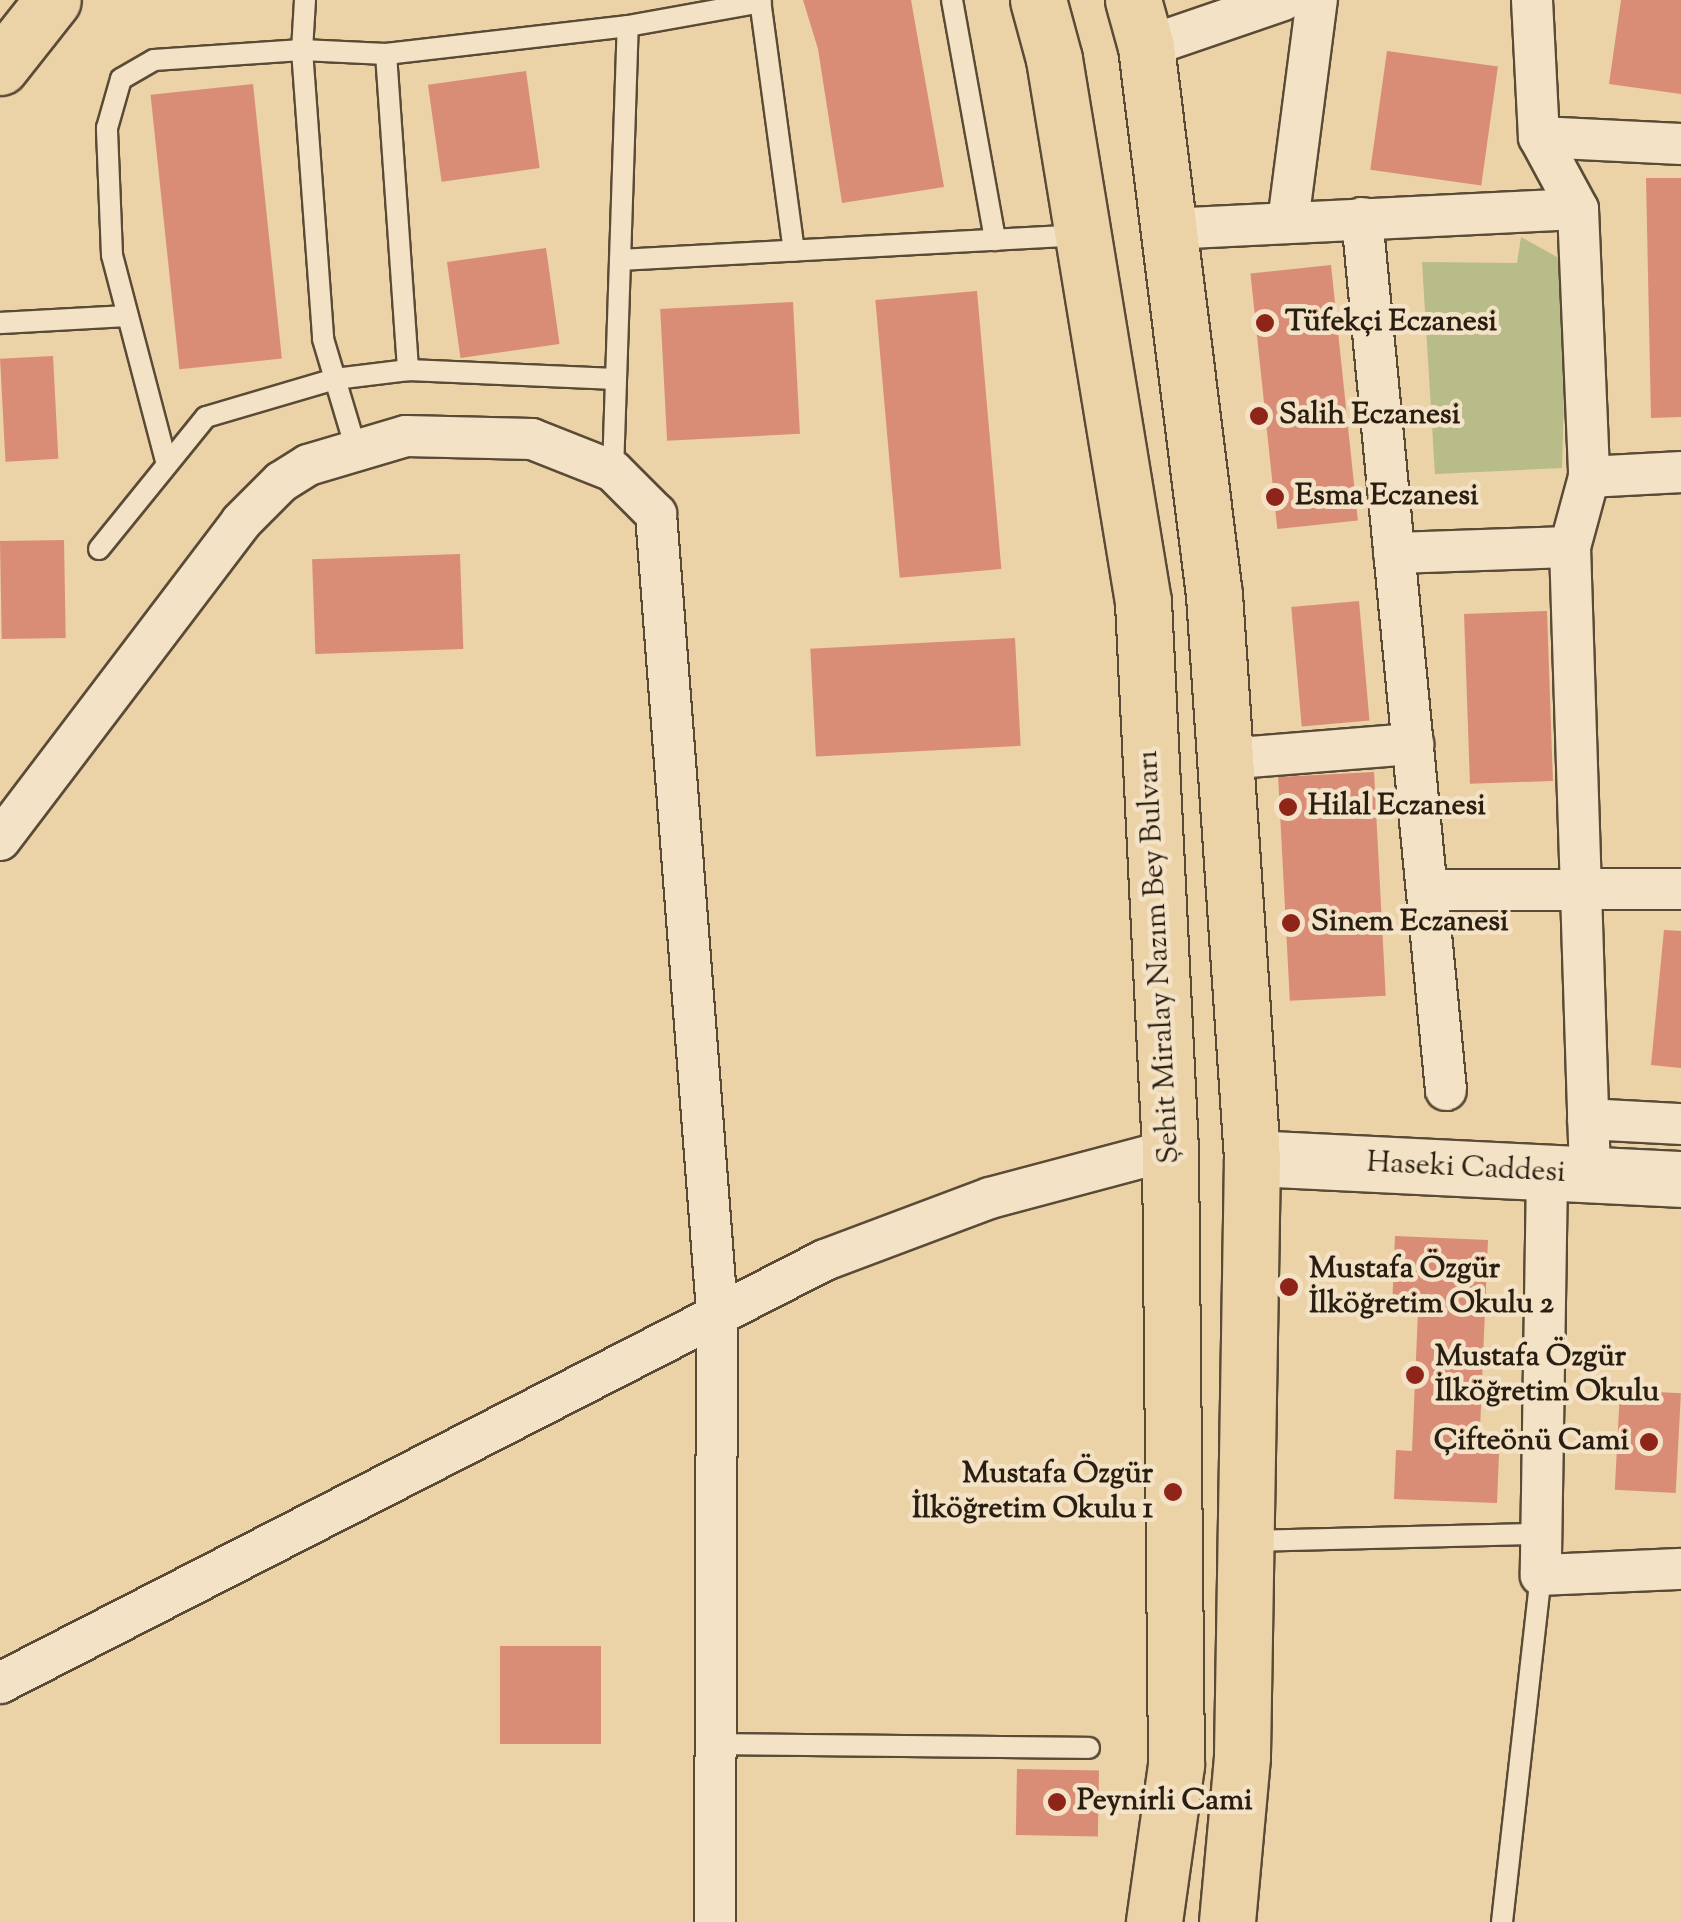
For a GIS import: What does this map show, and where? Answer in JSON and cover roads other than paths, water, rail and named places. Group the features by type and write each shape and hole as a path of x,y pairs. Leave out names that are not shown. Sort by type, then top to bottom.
{"main road":[{"path":"0,67 53,0"},
{"name":"Şehit Miralay Nazım Bey Bulvarı","path":"1038,0 1143,602 1170,1150 1176,1766 1154,1922"},
{"path":"1139,24 1214,595 1252,1158 1242,1757 1227,1922"}],"street":[{"path":"1139,24 1283,0"},
{"path":"1288,222 1317,0"},
{"path":"1532,0 1539,137 1578,209 1589,478 1570,547 1588,1119 1568,1174 1541,1574 1681,1568"},
{"path":"1539,137 1681,144"},
{"path":"1168,229 1578,209"},
{"path":"1362,218 1446,1090"},
{"path":"0,840 260,500 294,473 355,446 406,436 532,439 613,472 656,514 717,1311 715,1922"},
{"path":"1589,478 1681,472"},
{"path":"1394,553 1570,547"},
{"path":"1225,759 1412,744"},
{"path":"1427,890 1581,885 1681,889"},
{"path":"1588,1119 1681,1124"},
{"path":"0,1683 717,1311 826,1260 990,1198 1170,1150"},
{"name":"Haseki Caddesi","path":"1252,1158 1681,1179"}],"lane":[{"path":"305,0 302,50 323,339 355,446"},
{"path":"952,0 995,240"},
{"path":"166,462 112,255 107,128 121,79 154,60 302,50 386,54 628,26 761,1 794,251"},
{"path":"613,472 628,26"},
{"path":"386,54 408,370"},
{"path":"620,260 1082,235"},
{"path":"0,323 126,316"},
{"path":"99,549 206,417 335,379 408,370 616,379"},
{"path":"1246,1541 1542,1534"},
{"path":"1502,1922 1541,1574"},
{"path":"718,1744 1089,1748"}],"place":[{"name":"Tüfekçi Eczanesi","path":"1265,323"},
{"name":"Salih Eczanesi","path":"1259,416"},
{"name":"Esma Eczanesi","path":"1275,497"},
{"name":"Hilal Eczanesi","path":"1288,807"},
{"name":"Sinem Eczanesi","path":"1291,923"},
{"name":"Mustafa Özgür İlköğretim Okulu 2","path":"1289,1287"},
{"name":"Mustafa Özgür İlköğretim Okulu","path":"1415,1375"},
{"name":"Çifteönü Cami","path":"1649,1442"},
{"name":"Mustafa Özgür İlköğretim Okulu 1","path":"1173,1492"},
{"name":"Peynirli Cami","path":"1057,1802"}]}
